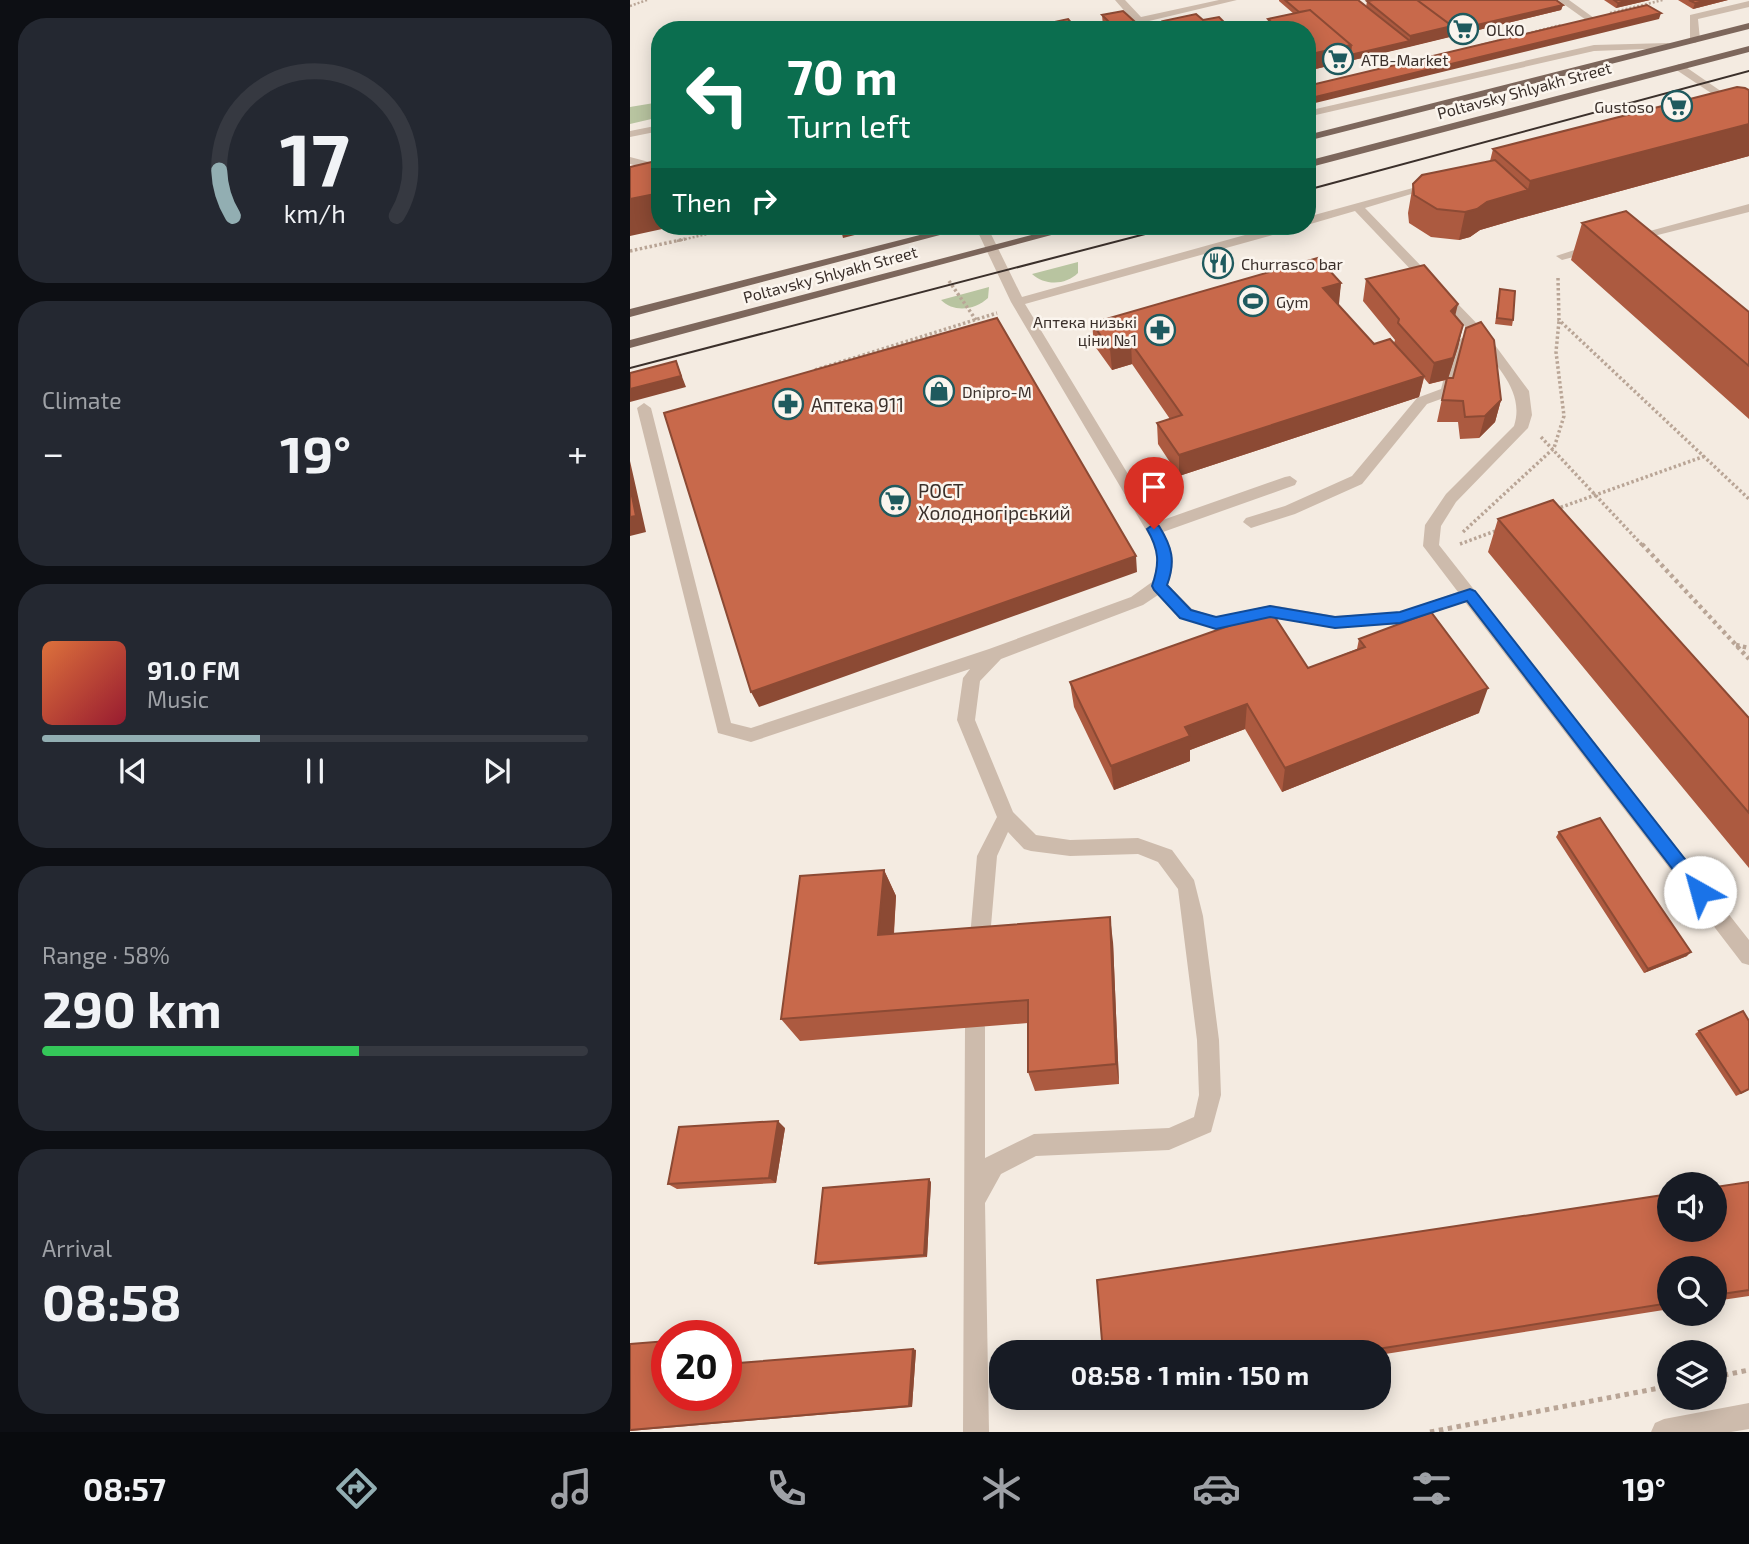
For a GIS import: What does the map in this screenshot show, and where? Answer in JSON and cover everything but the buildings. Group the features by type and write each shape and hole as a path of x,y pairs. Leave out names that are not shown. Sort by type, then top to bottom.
{"main road":[{"name":"Poltavsky Shlyakh Street","path":"1316,136 1749,26"},
{"path":"1695,40 1721,56"},
{"name":"Poltavsky Shlyakh Street","path":"1316,163 1749,49"},
{"path":"1653,50 1679,67"},
{"name":"Poltavsky Shlyakh Street","path":"630,313 933,235"},
{"name":"Poltavsky Shlyakh Street","path":"630,344 1045,235"}],"street":[{"path":"1120,0 1138,21 1232,0"},
{"path":"1563,0 1590,18"},
{"path":"1695,40 1693,17 1749,4"},
{"path":"1316,112 1594,48 1668,47"},
{"path":"1679,67 1737,102 1714,108"},
{"path":"630,134 651,130"},
{"path":"630,160 651,166"},
{"path":"1316,218 1449,181"},
{"path":"1356,206 1481,336 1522,391 1525,415 1521,428 1451,498 1433,525 1431,546 1749,956"},
{"path":"1562,256 1648,240 1749,208"},
{"path":"644,408 724,728 751,735 995,654 1137,601 1159,586 1166,568 1164,547 1012,306 985,235"},
{"path":"1012,306 1259,235"},
{"path":"1251,522 1290,510 1357,480 1422,401 1447,392 1461,341 1481,336"},
{"path":"1154,529 1290,481"},
{"path":"1159,586 1186,614 1216,623 1270,611 1335,622 1400,618 1470,594"},
{"path":"974,1201 993,1166 1034,1144 1169,1139 1203,1124 1210,1095 1208,1040 1187,886 1165,856 1138,846 1070,848 1031,843 1006,817 966,720 972,678 995,654"},
{"path":"978,952 987,856 1006,817"},
{"path":"975,1027 976,1432"},
{"path":"1664,1432 1749,1416"}],"path":[{"path":"630,6 647,0"},
{"path":"1477,46 1660,0"},
{"path":"630,251 702,235"},
{"path":"1562,256 1558,273 1559,320 1749,499"},
{"path":"945,275 976,320"},
{"path":"805,373 976,320 1012,306"},
{"path":"1521,428 1539,435 1554,448 1749,659"},
{"path":"1545,513 1704,456"},
{"path":"1436,552 1507,527"},
{"path":"1736,645 1749,648"},
{"path":"1727,1375 1749,1370"},
{"path":"1430,1432 1657,1388"}],"green space":[{"path":"651,104 651,119 630,124 630,107"},
{"path":"1078,262 1078,273 1062,282 1043,281 1032,274"},
{"path":"989,287 988,298 971,307 952,307 941,300"}],"tram line":[{"path":"1316,188 1749,71"},
{"path":"630,368 1141,235"}],"place":[{"name":"OLKO","path":"1463,29"},
{"name":"ATB-Market","path":"1338,59"},
{"name":"Gustoso","path":"1677,106"},
{"name":"Churrasco bar","path":"1218,263"},
{"name":"Gym","path":"1253,301"},
{"name":"Аптека низькі ціни №1","path":"1160,330"},
{"name":"Dnipro-M","path":"939,391"},
{"name":"Аптека 911","path":"788,404"},
{"name":"РОСТ Холодногірський","path":"895,501"}],"route":[{"path":"1154,529 1164,547 1166,568 1159,586 1186,614 1216,623 1270,611 1335,622 1400,618 1470,594 1700,892"}]}
